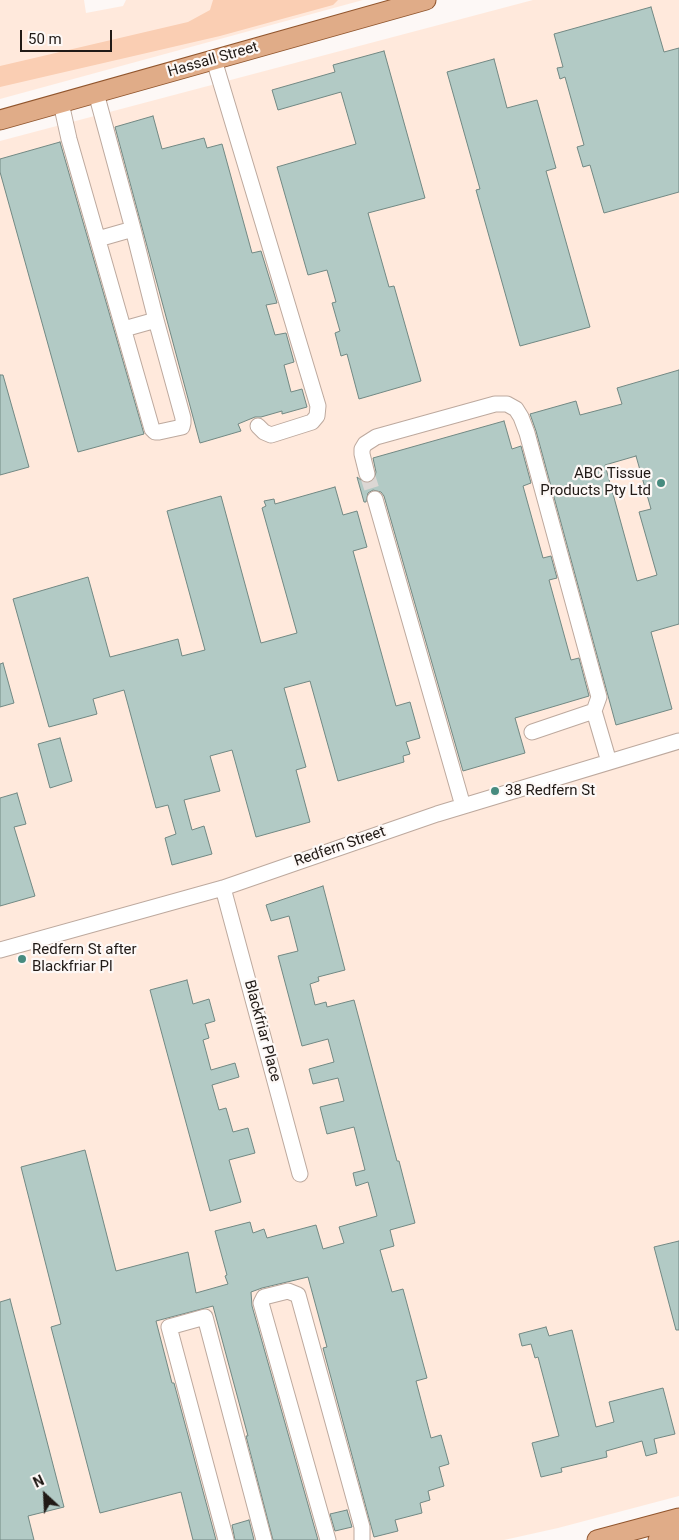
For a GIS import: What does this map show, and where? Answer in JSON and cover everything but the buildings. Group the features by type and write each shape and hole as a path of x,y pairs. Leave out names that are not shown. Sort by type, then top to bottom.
{"main road":[{"name":"Hassall Street","path":"0,120 426,0"},
{"path":"597,1540 679,1518"}],"street":[{"path":"214,60 318,406 317,416 312,422 271,435 264,432 258,426"},
{"path":"61,103 69,139 152,429 155,432 159,432 176,429 182,427 184,423 183,418 96,93"},
{"path":"98,239 133,229"},
{"path":"124,329 156,320"},
{"path":"367,474 362,449 365,444 376,437 495,404 507,404 516,409 521,417 526,433 599,697 594,711 609,762"},
{"path":"375,499 463,806"},
{"path":"532,732 594,711"},
{"name":"Redfern Street","path":"0,950 223,888 463,806 679,741"},
{"name":"Blackfriar Place","path":"223,888 300,1174"},
{"path":"328,1540 261,1303 264,1297 288,1290 298,1295 362,1527 362,1540"},
{"path":"226,1540 168,1327 205,1317 264,1540"}],"shaded area":[{"path":"0,0 84,0 86,13 123,6 126,0 363,0 0,99"},
{"path":"213,0 338,0 333,5 220,36 0,87 0,66 188,22 210,10"},
{"path":"533,0 679,0 679,1496 558,1528 504,1540 0,1540 0,141"}],"tunnel":[{"path":"367,474 375,499"}],"place":[{"name":"ABC Tissue Products Pty Ltd","path":"661,483"},
{"name":"38 Redfern St","path":"495,791"},
{"name":"Redfern St after Blackfriar Pl","path":"22,959"}]}
